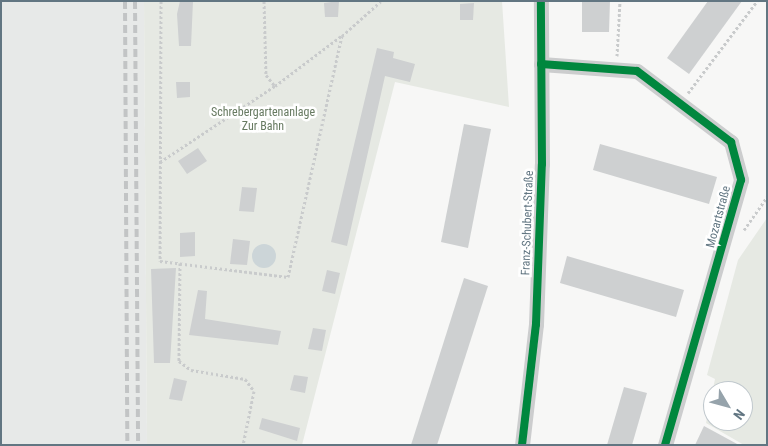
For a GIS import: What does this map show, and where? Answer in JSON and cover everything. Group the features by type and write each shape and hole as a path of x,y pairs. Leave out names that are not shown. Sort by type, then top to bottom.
{"street":[{"name":"Franz-Schubert-Straße","path":"522,445 536,324 542,164 541,1"},
{"name":"Mozartstraße","path":"541,64 637,71 731,142 741,180 665,445"}],"path":[{"path":"161,1 160,261 288,277 342,36"},
{"path":"264,1 266,75 276,86"},
{"path":"160,162 276,86 342,36 381,1"},
{"path":"617,70 620,1"},
{"path":"680,104 757,1"},
{"path":"180,263 179,361 190,370 245,379 254,391 243,445"}],"shaded area":[{"path":"1,1 144,1 147,445 1,445"},
{"path":"264,244 272,248 276,256 272,264 264,268 256,264 252,256 256,248"}],"green space":[{"name":"Schrebergartenanlage Zur Bahn","path":"144,1 502,1 509,107 395,82 302,445 147,445"},
{"path":"767,218 767,445 744,445 720,431 753,431 753,381 715,381 715,379 707,375 738,260"}],"building":[{"path":"180,1 193,1 191,46 179,46 177,14"},
{"path":"339,1 338,17 325,17 324,3"},
{"path":"582,1 610,1 609,32 582,32"},
{"path":"708,1 742,1 689,74 667,58"},
{"path":"474,3 473,20 460,20 460,4"},
{"path":"377,48 394,52 393,58 415,64 410,82 385,76 347,246 331,242"},
{"path":"176,82 190,82 190,97 177,98"},
{"path":"464,124 491,129 468,248 441,242"},
{"path":"600,144 717,177 709,204 593,170"},
{"path":"198,148 207,161 187,174 178,161"},
{"path":"242,187 257,188 254,212 239,211"},
{"path":"195,232 195,256 180,257 180,233"},
{"path":"233,239 250,241 247,265 230,264"},
{"path":"567,256 684,290 676,317 560,283"},
{"path":"176,268 170,363 154,363 151,269"},
{"path":"327,270 340,273 335,294 322,291"},
{"path":"464,278 488,286 437,445 411,445"},
{"path":"198,290 207,291 205,319 281,331 278,345 189,335"},
{"path":"313,328 326,330 322,351 308,349"},
{"path":"294,375 308,377 305,393 290,390"},
{"path":"174,378 187,381 182,401 169,399"},
{"path":"624,387 647,393 632,445 607,445"},
{"path":"262,418 300,428 297,441 259,429"},
{"path":"703,428 703,431 713,431 739,445 695,445"}],"railway":[{"path":"125,1 127,445"},
{"path":"135,1 138,445"}],"cycle path":[{"path":"522,445 536,324 542,164 541,1"},
{"path":"541,64 637,71 731,142 741,180 665,445"}]}
